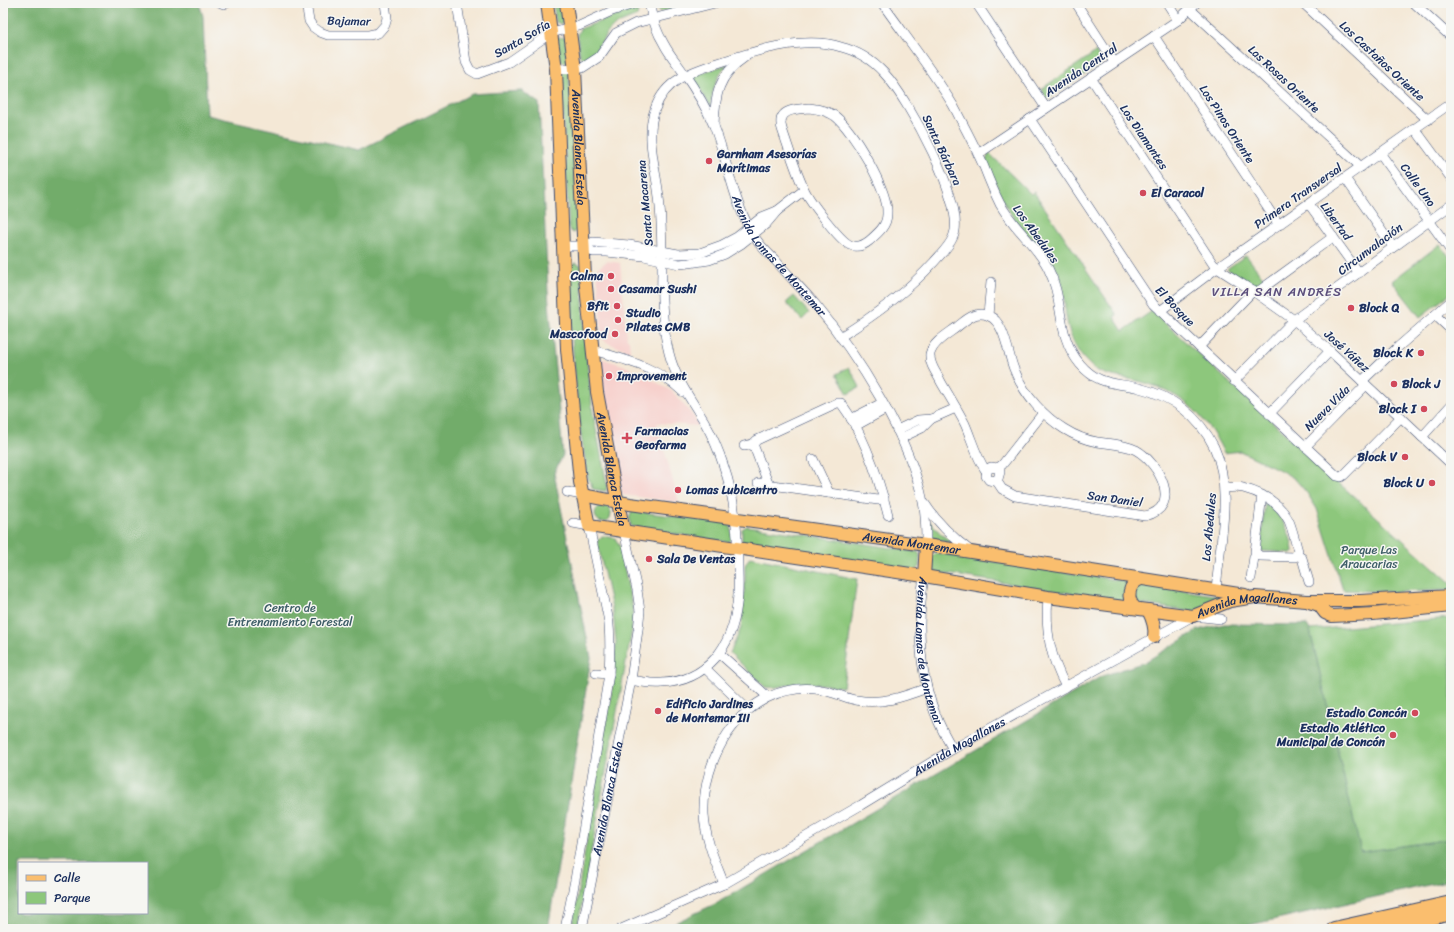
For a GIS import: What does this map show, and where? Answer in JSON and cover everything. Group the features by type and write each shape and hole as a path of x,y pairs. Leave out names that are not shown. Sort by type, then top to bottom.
{"highway":[{"path":"1334,929 1451,903"},
{"path":"1382,929 1451,913"}],"main road":[{"name":"Avenida Blanca Estela","path":"547,3 556,69 567,349 582,495 589,526"},
{"name":"Avenida Blanca Estela","path":"566,3 575,69 585,277 599,405 624,531"},
{"name":"Avenida Montemar","path":"582,495 926,545 1255,597"},
{"path":"589,526 924,576 1048,597 1193,616"},
{"name":"Avenida Lomas de Montemar","path":"924,576 926,545"},
{"path":"1135,608 1130,601 1130,592 1135,583 1141,579"},
{"name":"Avenida Magallanes","path":"1193,616 1230,601 1255,597 1306,601 1382,601 1451,596"},
{"name":"Avenida Magallanes","path":"1306,601 1318,605 1327,614 1336,616"},
{"path":"1343,601 1334,608 1336,616 1373,614 1451,606"},
{"path":"1148,610 1153,621 1155,632 1154,637"}],"street":[{"path":"221,3 227,3"},
{"name":"Bajamar","path":"306,3 309,21 313,27 328,35 369,35 378,33 385,25 387,18 385,3"},
{"name":"Santa Sofía","path":"457,3 467,66 472,72 477,74 497,67 520,55 552,33 579,26 612,11 637,3"},
{"name":"Avenida Lomas de Montemar","path":"649,3 652,18 665,46 702,100 714,126 734,192 756,240 840,336 884,406 899,434 912,464 923,502 926,527 926,545"},
{"path":"556,69 582,68 599,57 613,36 622,29 636,23 715,3"},
{"name":"Los Abedules","path":"882,3 952,103 978,154 1000,205 1009,219 1040,254 1049,270 1058,296 1064,336 1074,356 1085,369 1098,378 1109,383 1141,388 1159,394 1176,403 1191,415 1203,429 1213,445 1220,462 1225,490 1216,591"},
{"path":"976,3 1046,108"},
{"path":"1076,3 1114,62"},
{"path":"1167,3 1178,20"},
{"name":"Los Castaños Oriente","path":"1303,3 1428,120"},
{"path":"1414,3 1451,37"},
{"name":"Avenida Central","path":"978,154 1178,20 1193,6"},
{"name":"Las Rosas Oriente","path":"1193,6 1361,167"},
{"name":"Los Pinos Oriente","path":"1154,36 1279,225"},
{"name":"Santa Bárbara","path":"686,75 717,63 780,46 817,43 836,45 846,48 871,61 891,81 910,110 935,159 955,211 956,222 953,237 935,261 899,296 856,327 840,336"},
{"name":"Santa Bárbara","path":"714,126 719,85 734,65 750,53"},
{"name":"Santa Macarena","path":"631,680 653,683 669,683 685,679 705,668 720,654 730,635 738,595 736,518 730,486 718,451 704,422 687,396 673,366 666,343 662,318 660,207 651,134 652,120 656,106 662,94 672,84 686,75"},
{"name":"Los Diamantes","path":"1091,78 1213,264 1218,268"},
{"name":"Primera Transversal","path":"1160,311 1218,268 1450,105"},
{"path":"794,109 815,109 826,111 835,116 850,132 868,159 879,183 887,209 885,224 879,232 865,244 857,246 849,245 842,240 804,190 782,129 781,122 783,116 788,111 794,109"},
{"name":"El Bosque","path":"1030,119 1153,304 1337,476 1341,477 1344,475 1401,417"},
{"path":"1415,129 1451,178"},
{"name":"Calle Uno","path":"1380,153 1451,251"},
{"path":"1345,178 1394,247"},
{"path":"564,246 584,246 593,252 662,256 679,264 709,260 731,250 751,231 766,224 777,211 804,190"},
{"name":"Libertad","path":"1309,204 1359,272"},
{"name":"Circunvalación","path":"1234,380 1294,320 1451,205"},
{"path":"1199,347 1254,292 1333,237"},
{"name":"José Yáñez","path":"1218,268 1294,320 1330,351 1451,464"},
{"path":"988,315 991,282"},
{"name":"Nueva Vida","path":"1305,447 1364,383 1451,301"},
{"name":"San Daniel","path":"979,314 988,315 994,318 999,324 1018,378 1029,396 1043,413 1059,426 1087,440 1129,447 1142,454 1152,463 1162,481 1165,494 1165,500 1154,513 1145,516 1034,500 1010,494 1002,488 996,480 989,480 965,426 932,365 930,358 935,345 971,316 979,314"},
{"path":"1435,315 1451,330"},
{"name":"Santa Macarena","path":"593,350 622,357 636,363 674,384 687,396"},
{"path":"1269,414 1330,351"},
{"path":"660,375 666,373 673,366"},
{"path":"768,484 748,445 837,403 842,405 853,423 875,470 888,515"},
{"path":"1422,437 1451,405"},
{"path":"853,423 884,406"},
{"path":"899,434 918,420 931,419 956,408"},
{"path":"986,471 991,467 997,468 1006,461 1043,413"},
{"path":"813,459 829,492"},
{"path":"996,480 1000,475 997,468"},
{"path":"758,483 878,500 884,498"},
{"path":"1225,490 1243,492 1246,489 1262,494 1273,501 1286,516 1289,522 1298,551 1297,555"},
{"name":"Avenida Montemar","path":"567,492 582,495"},
{"path":"1251,578 1254,557 1256,554 1255,550 1262,494"},
{"name":"Avenida Lomas de Montemar","path":"923,502 945,530 973,553"},
{"path":"574,523 589,526"},
{"name":"Avenida Blanca Estela","path":"565,929 575,880 609,674 610,631 589,526"},
{"name":"Avenida Blanca Estela","path":"582,929 631,680 640,611 624,531"},
{"path":"1256,554 1260,556 1292,558 1297,555"},
{"path":"1297,555 1302,558 1309,582"},
{"name":"Avenida Lomas de Montemar","path":"924,576 919,628 921,656 930,702 953,749"},
{"path":"1048,597 1047,629 1052,656 1066,687"},
{"path":"1193,616 1222,619"},
{"name":"Avenida Magallanes","path":"622,929 724,884 861,806 953,749 1193,616"},
{"path":"720,654 767,696"},
{"path":"705,668 748,710"},
{"path":"596,672 609,674"},
{"path":"724,884 713,858 707,837 704,815 705,793 709,771 719,747 734,725 748,710 767,696 787,690 807,689 824,691 855,700 879,702 896,699 927,688"}],"shaded area":[{"path":"607,261 620,263 627,339 629,340 630,351 610,344 602,339 597,269"},
{"path":"603,359 623,365 646,376 673,392 693,416 699,426 657,423 679,502 622,494 603,391 600,361"}],"green space":[{"name":"Centro de Entrenamiento Forestal","path":"3,3 199,3 203,16 207,115 359,150 472,94 522,91 539,103 548,292 563,455 554,473 591,658 548,929 3,929"},
{"path":"553,3 560,3 563,22 561,24 556,22"},
{"path":"660,3 698,3 661,12 658,9"},
{"path":"634,9 638,11 637,16 615,25 608,32 596,51 585,59 580,56 577,35 580,29"},
{"path":"556,37 566,38 568,60 564,63 559,59"},
{"path":"1096,52 1102,63 1047,99 1041,89"},
{"path":"728,64 720,74 714,88 710,106 692,76"},
{"path":"569,72 578,229 573,233 569,229 561,73"},
{"name":"Parque Las Araucarias","path":"989,153 1031,194 1034,192 1117,315 1114,317 1123,331 1152,311 1342,486 1451,583 1451,590 1396,592 1343,590 1317,509 1307,493 1295,479 1280,470 1240,451 1224,453 1208,426 1199,415 1177,397 1150,384 1104,374 1089,364 1079,352 1069,330 1059,274 1050,259 1017,223 1008,208 986,161"},
{"path":"1440,244 1451,259 1451,293 1420,317 1392,281"},
{"path":"1246,255 1264,279 1255,287 1227,269"},
{"path":"575,263 581,265 586,354 593,414 607,485 606,491 593,489 588,477 579,423 571,326 570,266"},
{"path":"794,296 809,313 802,320 786,303"},
{"path":"849,367 860,387 848,394 837,374"},
{"path":"1265,503 1276,512 1285,524 1293,552 1260,550"},
{"path":"600,506 606,506 611,511 609,520 606,522 600,522 595,517 595,511"},
{"path":"632,511 729,523 731,527 732,539 728,542 631,526 629,519"},
{"path":"929,521 942,535 955,544 932,539"},
{"path":"747,526 918,552 920,555 919,567 915,571 745,545 742,541 742,529"},
{"path":"602,536 615,538 620,547 633,610 632,630 577,929 572,929 614,677 616,642 613,613 597,541"},
{"path":"937,553 1131,582 1127,602 935,572 931,568 932,556"},
{"path":"750,557 857,579 843,687 805,683 765,687 730,653 741,628 745,565"},
{"path":"1140,584 1227,597 1194,612 1136,603 1133,592"},
{"name":"Estadio Atlético Municipal de Concón","path":"1451,618 1451,839 1361,852 1310,630"},
{"path":"1224,624 1307,625 1310,630 1361,852 1451,839 1451,880 1232,929 662,929 717,903 1102,676 1145,662 1198,630"}],"place":[{"name":"Garnham Asesorías Marítimas","path":"709,161"},
{"name":"El Caracol","path":"1143,193"},
{"name":"Calma","path":"611,276"},
{"name":"Casamar Sushi","path":"611,289"},
{"name":"Bfit","path":"617,306"},
{"name":"Block Q","path":"1351,308"},
{"name":"Studio Pilates CMB","path":"618,320"},
{"name":"Mascofood","path":"615,334"},
{"name":"Block K","path":"1421,353"},
{"name":"Improvement","path":"609,376"},
{"name":"Block J","path":"1394,384"},
{"name":"Block I","path":"1424,409"},
{"name":"Farmacias Geofarma","path":"627,438"},
{"name":"Block V","path":"1405,457"},
{"name":"Block U","path":"1432,483"},
{"name":"Lomas Lubicentro","path":"678,490"},
{"name":"Sala De Ventas","path":"649,559"},
{"name":"Edificio Jardines de Montemar III","path":"658,711"},
{"name":"Estadio Concón","path":"1415,713"},
{"name":"Estadio Atlético Municipal de Concón","path":"1393,735"}],"district":[{"name":"VILLA SAN ANDRÉS","path":"1277,291"}]}
